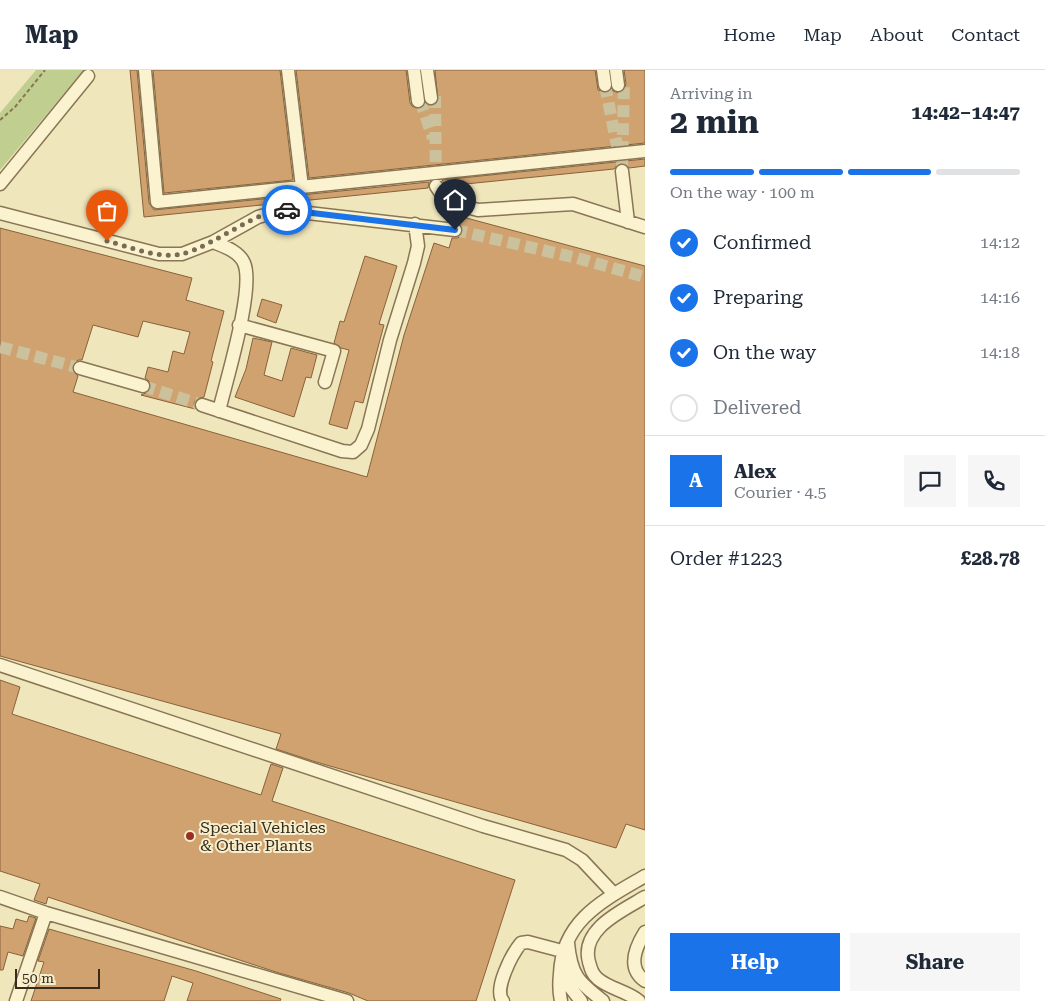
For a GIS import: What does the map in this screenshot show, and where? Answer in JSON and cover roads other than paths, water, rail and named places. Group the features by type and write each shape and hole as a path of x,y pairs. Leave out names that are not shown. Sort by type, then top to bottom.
{"lane":[{"path":"145,70 157,202 645,151"},
{"path":"288,70 302,188"},
{"path":"414,70 427,99"},
{"path":"420,70 427,99"},
{"path":"427,70 427,99"},
{"path":"427,99 433,70"},
{"path":"603,70 616,81"},
{"path":"610,70 616,81"},
{"path":"616,70 616,81"},
{"path":"0,184 88,76"},
{"path":"622,171 628,222"},
{"path":"436,186 446,201 478,210 574,204 645,227"},
{"path":"0,212 159,254 182,254 213,242 258,217 282,210 455,230"},
{"path":"202,405 342,451 353,452 361,445 368,429 390,340 414,263 418,246 415,224"},
{"path":"213,242 231,250 244,262 246,276 244,312 218,411"},
{"path":"240,325 334,351 325,382"},
{"path":"80,368 143,386"},
{"path":"0,665 483,826 566,850 582,860 614,894"},
{"path":"561,1001 559,993 560,967 565,946 573,929 587,914 614,894 645,876"},
{"path":"0,897 46,914 347,1001"},
{"path":"639,1001 633,996 599,980 592,973 587,956 590,938 599,927 615,914 645,897"},
{"path":"16,1001 46,914"},
{"path":"645,932 633,960 635,970 645,981"},
{"path":"503,1001 500,998 500,991 508,964 520,943 528,942 565,946"},
{"path":"565,946 576,976 585,987 602,1001"},
{"path":"560,967 570,987 581,1001"}],"tunnel":[{"path":"622,171 624,83"},
{"path":"605,85 617,146"},
{"path":"435,96 436,184"},
{"path":"418,101 421,103 433,138"},
{"path":"455,230 577,258 645,277"},
{"path":"0,347 80,368"},
{"path":"143,386 202,405"}],"place":[{"name":"Special Vehicles & Other Plants","path":"190,836"}]}
